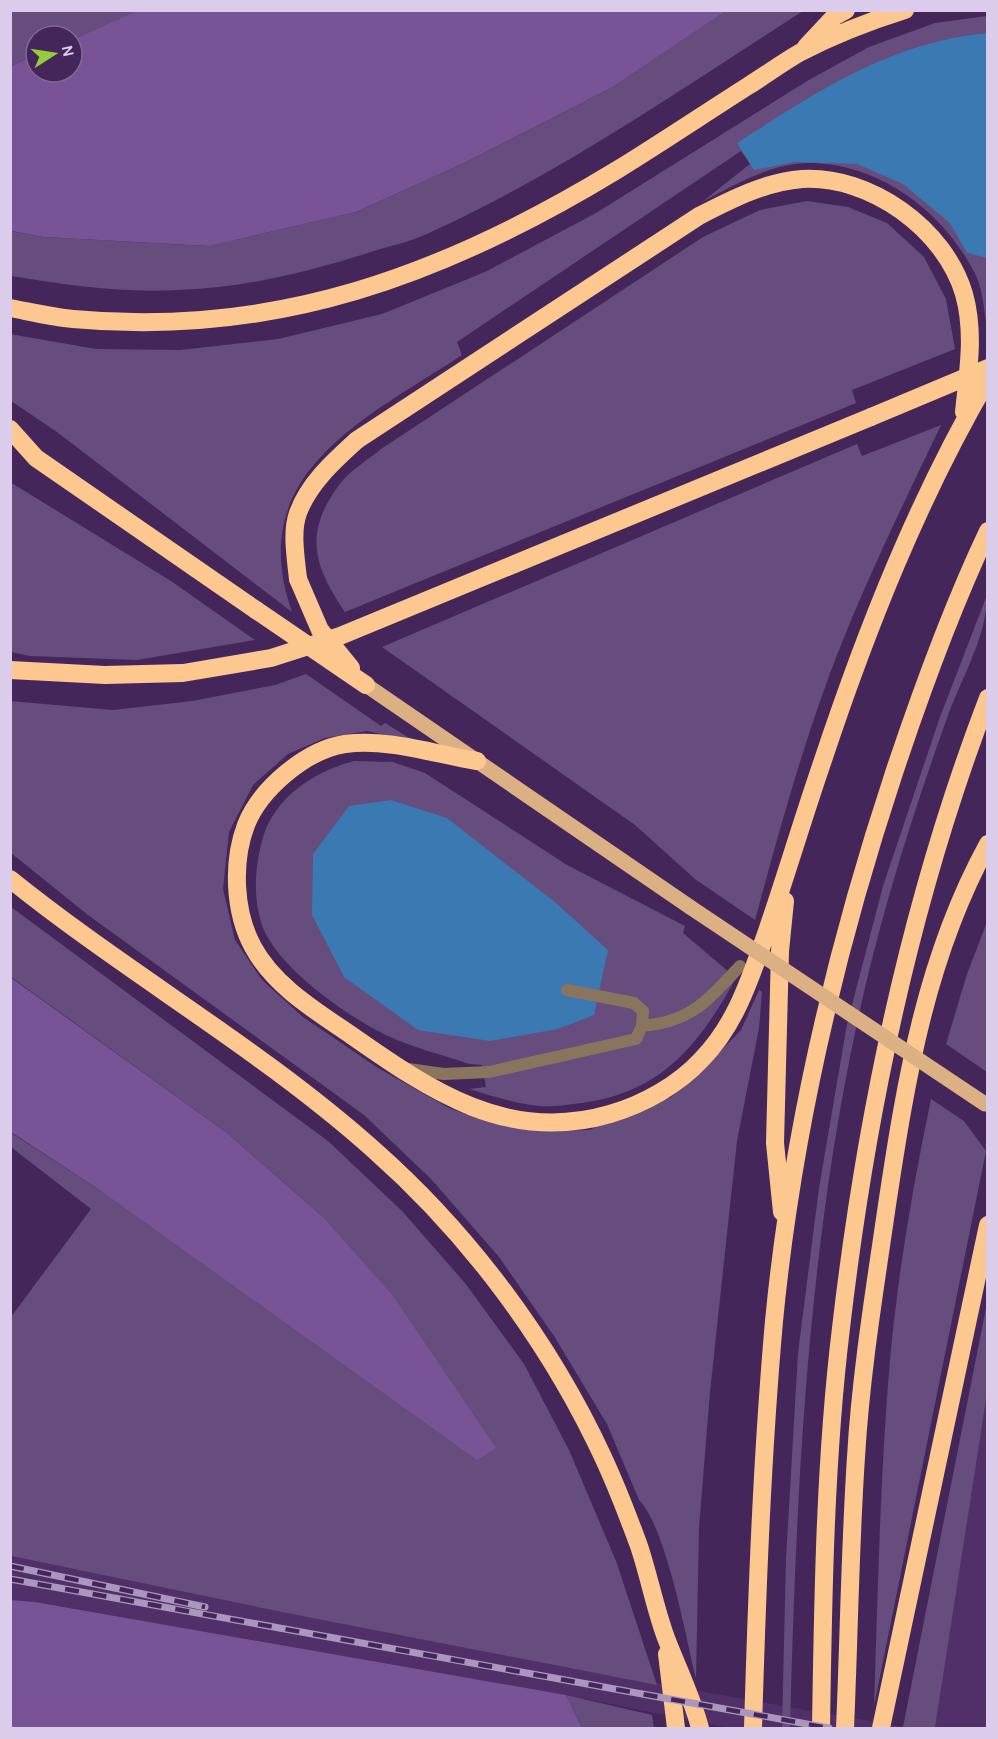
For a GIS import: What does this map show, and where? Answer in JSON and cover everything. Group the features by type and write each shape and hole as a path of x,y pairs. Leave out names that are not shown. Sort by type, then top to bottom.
{"highway":[{"path":"801,52 835,16 846,10"},
{"path":"10,308 83,320 148,322 231,317 307,306 382,284 435,266 489,241 615,171 801,52 874,20 905,10"},
{"path":"366,685 320,630 298,579 294,547 297,513 322,472 357,440 699,216 744,193 776,183 803,179 829,180 864,189 892,205 923,229 946,257 964,292 972,336 964,420"},
{"path":"10,670 105,675 183,673 271,658 339,636 987,368"},
{"path":"477,761 380,743 343,744 304,759 271,787 246,823 237,865 239,907 253,947 281,983 315,1010 428,1087 472,1108 513,1120 557,1125 597,1118 636,1106 670,1086 702,1060 732,1020 750,979 789,869 864,640 914,520 987,378"},
{"path":"10,429 36,458 366,685"},
{"path":"10,449 36,458"},
{"path":"753,1728 764,1451 774,1319 794,1174 823,1020 864,864 917,704 987,531"},
{"path":"821,1728 829,1484 840,1330 861,1185 886,1038 921,894 987,698"},
{"path":"845,1728 856,1455 873,1304 904,1094 922,1006 966,884 987,844"},
{"path":"785,1235 775,1143 780,951 789,869"},
{"path":"10,879 271,1067 327,1111 397,1172 468,1247 515,1306 559,1373 603,1457 639,1547 666,1637 692,1697 700,1728"},
{"path":"881,1728 987,1225"},
{"path":"666,1637 676,1728"}],"main road":[{"path":"366,685 690,907 986,1105"}],"lane":[{"path":"642,1026 681,1019 709,999 740,966"},
{"path":"398,1068 444,1074 489,1072 636,1039 642,1026 642,1011 634,1003 567,990"}],"shaded area":[{"path":"139,10 726,10 613,87 464,163 356,212 209,246 44,237 11,231 11,66 24,60 24,84 84,84 84,35"},
{"path":"11,11 139,11 84,35 84,24 24,24 24,60 11,66"},
{"path":"726,11 803,11 573,157 478,209 417,238 304,271 253,282 202,289 156,291 114,289 11,276 10,231 44,237 209,246 356,212 464,163 613,87"},
{"path":"987,16 987,327 977,278 948,233 930,213 909,196 861,172 835,165 794,164 753,176 702,202 750,164 741,151 457,342 462,355 353,428 322,455 299,486 284,522 281,564 292,612 57,432 11,401 10,334 96,349 180,350 278,339 382,314 485,272 596,213 807,81 869,47 935,23"},
{"path":"807,201 848,207 887,223 924,257 946,299 955,349 852,390 856,403 345,612 320,565 317,535 320,519 328,503 348,475 381,449 703,237 760,210"},
{"path":"941,425 896,519 840,647 798,769 755,920 695,879 635,825 382,647 857,444 862,456"},
{"path":"10,482 171,581 255,640 137,660 30,656 11,652"},
{"path":"987,595 983,627 978,643 933,759 885,912 856,1028 839,1115 815,1289 807,1376 796,1552 790,1728 782,1728 786,1559 798,1353 819,1188 847,1024 883,886 940,717"},
{"path":"306,674 381,726 385,723 414,741 367,731 325,738 288,754 253,785 229,832 223,889 235,940 262,980 303,1017 378,1068 449,1108 489,1122 536,1131 589,1130 671,1097 695,1077 741,1030 759,990 762,992 759,1028 737,1141 710,1392 699,1528 696,1679 674,1584 658,1534 649,1514 639,1500 607,1424 554,1336 499,1257 431,1179 364,1115 88,915 11,853 10,701 113,710 192,701 275,685"},
{"path":"354,761 393,762 425,773 567,865 685,926 683,933 736,978 708,1024 675,1062 635,1088 610,1097 582,1103 537,1106 469,1089 486,1087 482,1065 470,1064 418,1048 388,1036 353,1017 334,1003 296,972 268,939 261,922 256,881 262,841 275,812 297,789 310,780"},
{"path":"11,907 328,1141 402,1211 465,1283 524,1364 569,1450 616,1561 657,1685 292,1614 11,1556 11,1317 91,1209 11,1147 10,1132 104,1193 323,1217 227,1133 11,977"},
{"path":"987,922 987,1072 946,1044 967,974"},
{"path":"10,977 227,1133 323,1217 393,1296 496,1448 477,1460 104,1193 11,1132"},
{"path":"931,1099 964,1121 986,1151 874,1706 882,1489 890,1360 907,1229"},
{"path":"987,1303 987,1393 935,1728 903,1727"},
{"path":"987,1393 987,1728 935,1728 984,1409"},
{"path":"10,1556 579,1670 909,1728 730,1728 566,1695 35,1602 11,1600"},
{"path":"11,1600 35,1602 566,1695 582,1728 11,1728"},
{"path":"566,1695 652,1715 654,1728 582,1728"}],"water":[{"path":"987,33 987,258 967,253 950,223 903,184 857,164 795,162 754,170 737,143 796,105 886,58 951,38"},
{"path":"391,800 447,818 556,903 608,950 594,1015 558,1029 490,1041 418,1030 344,977 312,915 313,854 349,806"}],"railway":[{"path":"10,1566 205,1607"},
{"path":"10,1579 829,1728"}]}
